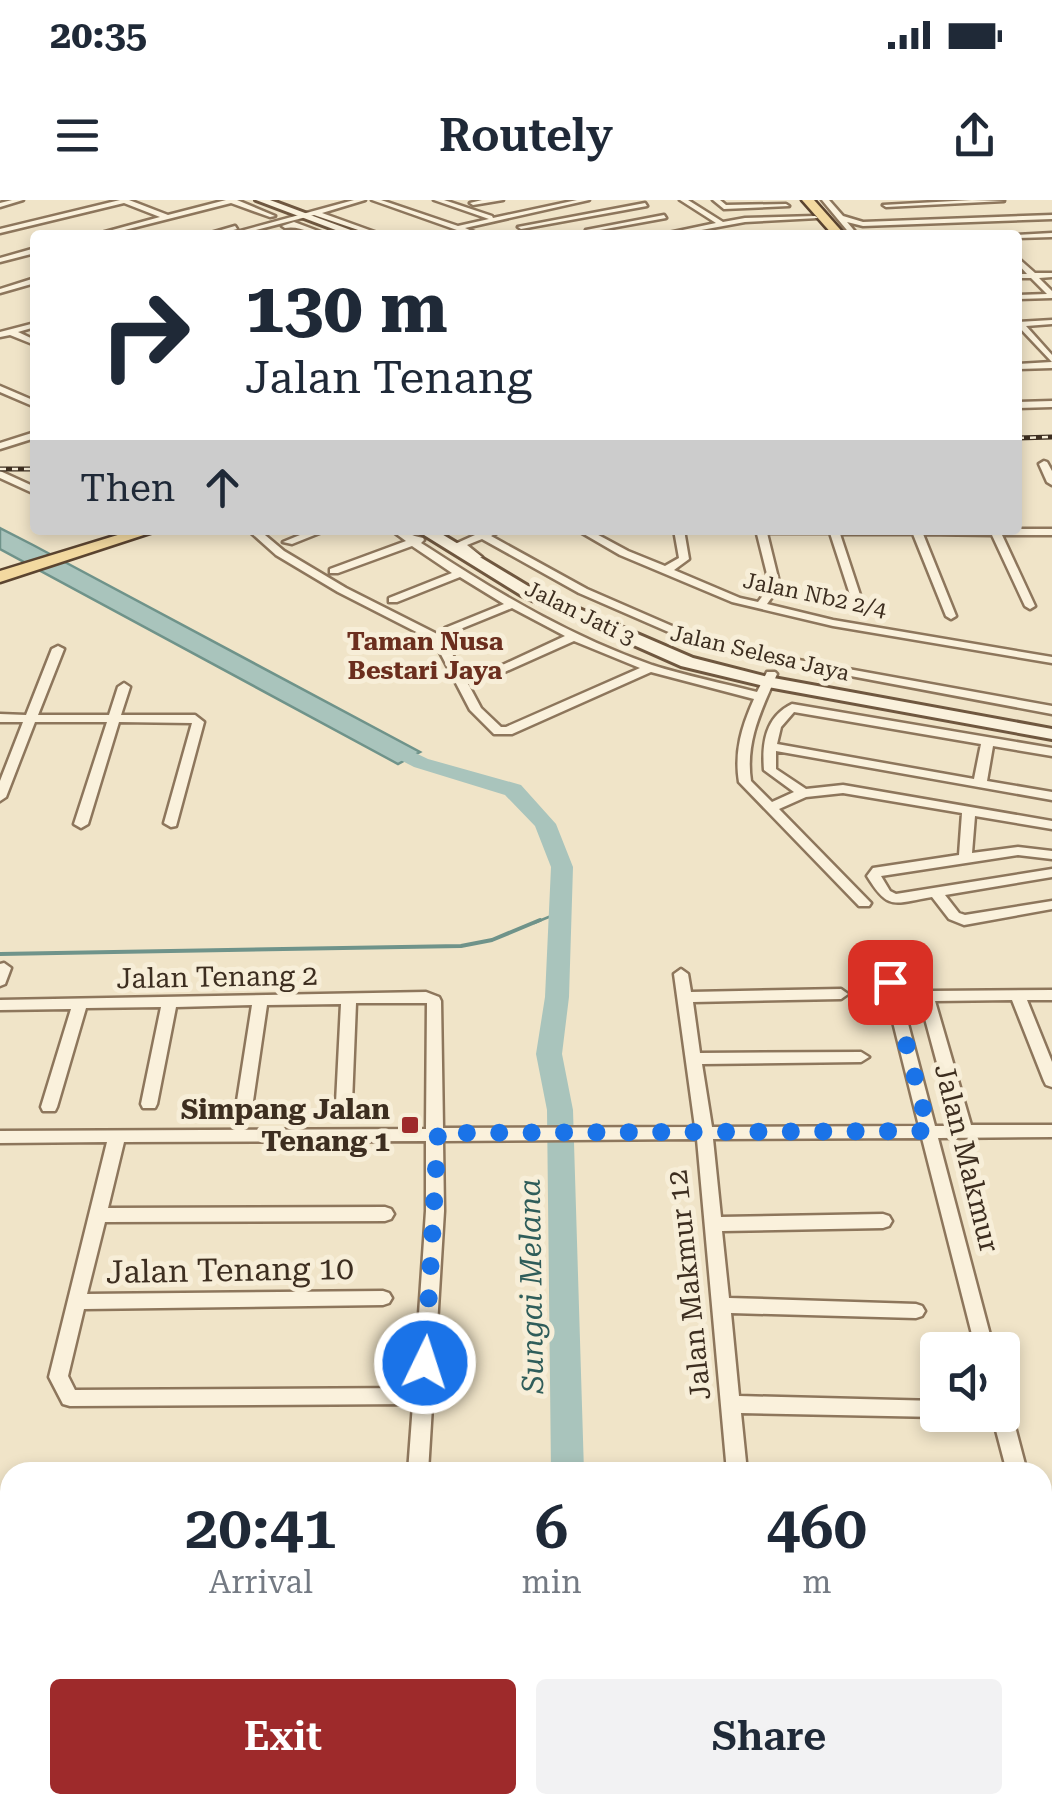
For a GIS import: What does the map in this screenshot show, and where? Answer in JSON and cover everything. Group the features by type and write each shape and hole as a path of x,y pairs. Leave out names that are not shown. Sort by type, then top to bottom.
{"main road":[{"path":"249,200 326,230"},
{"path":"262,200 298,219 340,230"},
{"path":"800,200 825,230"},
{"path":"808,200 845,230"},
{"path":"68,551 106,535"},
{"path":"0,576 13,567 131,535"},
{"name":"Jalan Selesa Jaya","path":"431,535 553,605 655,652 767,684 1052,734"},
{"name":"Jalan Selesa Jaya","path":"472,536 544,590 658,642 767,684 1052,725"}],"street":[{"path":"0,205 20,200"},
{"path":"0,231 124,200 167,217"},
{"path":"116,230 232,200 272,216 225,230"},
{"path":"375,200 452,230"},
{"path":"436,200 531,230"},
{"path":"474,203 500,200"},
{"path":"462,230 491,218 586,200"},
{"path":"683,200 722,224"},
{"path":"716,200 724,207 784,203 807,230"},
{"path":"825,200 847,230"},
{"path":"268,230 360,201 451,230"},
{"path":"884,202 1000,201 1018,218"},
{"path":"522,227 642,202 686,230 746,220 815,218"},
{"path":"884,202 910,230"},
{"path":"519,204 529,210"},
{"path":"316,212 366,230"},
{"path":"560,220 589,230 664,217"},
{"path":"850,230 853,225 862,224 1052,217"},
{"path":"841,218 862,224"},
{"path":"251,230 298,219"},
{"path":"1022,236 1051,236"},
{"path":"0,260 30,252"},
{"path":"1022,264 1052,295"},
{"path":"1022,276 1052,274"},
{"path":"0,294 30,285"},
{"path":"1022,297 1052,295"},
{"path":"1022,324 1052,322"},
{"path":"5,333 30,326"},
{"path":"1022,327 1052,362"},
{"path":"5,333 30,341"},
{"path":"1022,366 1052,362"},
{"path":"0,388 30,402"},
{"path":"1022,403 1052,404"},
{"path":"0,446 30,437"},
{"path":"1044,464 1052,482"},
{"path":"0,474 30,489"},
{"path":"1022,531 1052,532"},
{"path":"259,535 280,553 342,590 439,639 476,710 498,732 650,668"},
{"path":"288,542 308,535"},
{"path":"334,572 426,535"},
{"name":"Jalan Jati 3","path":"430,535 461,574 513,604 650,668 767,684"},
{"name":"Jalan Nb2 2/4","path":"592,535 665,571 760,606 1052,660"},
{"path":"665,571 684,558 680,535"},
{"path":"760,606 774,586 762,535"},
{"path":"836,535 860,610"},
{"path":"918,535 951,616"},
{"path":"997,535 1030,606"},
{"path":"488,568 460,546 472,536 691,638 771,658 1052,710"},
{"path":"393,600 461,574"},
{"path":"449,630 513,604"},
{"path":"484,677 577,635"},
{"path":"0,797 58,649"},
{"path":"767,684 740,759 745,782 864,904"},
{"path":"81,824 124,687"},
{"path":"804,794 770,770 768,746 785,711 792,708 1052,752"},
{"path":"0,718 195,718 198,722 172,823"},
{"path":"980,783 987,742"},
{"path":"768,746 1052,796"},
{"path":"770,808 804,794 843,789 1052,824"},
{"path":"965,858 970,810"},
{"path":"1052,856 1018,851 878,871 874,876 885,894 894,898 1052,873"},
{"path":"935,892 954,916 964,920 1052,905"},
{"name":"Jalan Makmur 12","path":"681,974 694,1059 697,1131 713,1224 736,1462"},
{"name":"Jalan Makmur","path":"890,982 980,1332"},
{"path":"684,997 841,994"},
{"path":"1017,995 1052,1081"},
{"path":"964,1131 926,1000 932,996 1052,995"},
{"name":"Jalan Tenang 2","path":"0,1005 426,997 434,1000 446,1133"},
{"path":"344,1103 349,1000"},
{"path":"245,1101 260,1001"},
{"path":"49,1108 80,1004"},
{"path":"149,1104 169,1004"},
{"path":"694,1059 861,1056"},
{"path":"0,1137 1052,1130"},
{"path":"419,1462 446,1133"},
{"path":"117,1136 58,1377 70,1398 423,1396"},
{"path":"98,1215 385,1214"},
{"path":"713,1224 883,1220"},
{"name":"Jalan Tenang 10","path":"78,1302 383,1298"},
{"path":"721,1305 916,1311"},
{"path":"731,1404 920,1409"},
{"path":"1006,1432 1014,1462"}],"water":[{"path":"0,528 420,752 398,764 0,549"}],"waterway":[{"name":"Sungai Melana","path":"382,743 421,763 513,790 545,824 562,867 557,997 549,1054 560,1110 568,1462"},
{"path":"534,923 561,912"},
{"path":"0,954 461,946 492,940 540,920"}],"railway":[{"path":"1022,438 1052,437"},
{"path":"0,469 30,469"}],"place":[{"name":"Simpang Jalan Tenang 1","path":"410,1125"}],"district":[{"name":"Taman Nusa Bestari Jaya","path":"425,656"}],"route":[{"path":"425,1363 438,1133 929,1131 890,982"}]}
